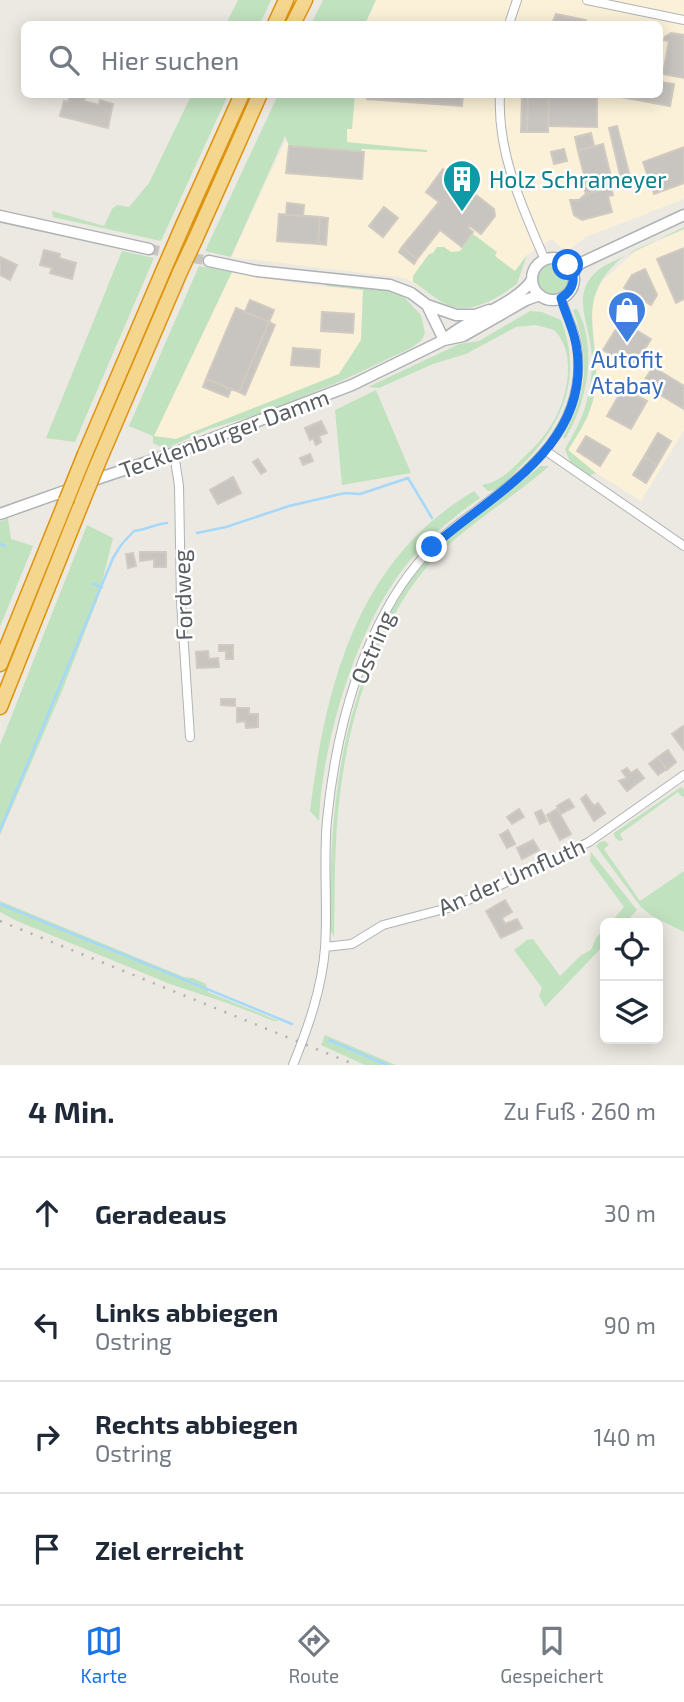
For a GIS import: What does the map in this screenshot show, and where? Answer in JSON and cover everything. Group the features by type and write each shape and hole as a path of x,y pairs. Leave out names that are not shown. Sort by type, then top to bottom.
{"highway":[{"path":"276,21 286,0"},
{"path":"294,21 305,0"},
{"path":"0,664 85,454 240,98"},
{"path":"0,707 98,463 258,98"}],"main road":[{"path":"572,270 581,262 684,215"},
{"path":"0,216 149,249"},
{"path":"557,258 572,270 574,276 571,289 561,298 550,300 540,295 532,281 535,268 545,260 557,258"},
{"path":"209,261 257,271 390,285 411,293 427,305 447,314 461,316 489,310"},
{"name":"Tecklenburger Damm","path":"444,340 458,327 522,292 532,281"},
{"name":"Tecklenburger Damm","path":"0,514 174,453 352,385 444,340 463,336 526,300 540,295"},
{"path":"427,305 444,340"}],"street":[{"path":"510,21 517,0"},
{"path":"587,0 684,20"},
{"path":"500,98 501,129 509,166 525,214 545,260"},
{"name":"Ostring","path":"293,1065 320,984 325,947 327,822 334,770 347,710 374,634 415,566 451,531 492,501 546,451 566,418 578,372 575,336 561,298"},
{"path":"546,451 684,546"},
{"name":"Fordweg","path":"174,453 179,486 181,601 190,737"},
{"name":"An der Umfluth","path":"325,947 352,944 383,925 448,908 480,895 589,842 684,775"}],"shaded area":[{"path":"350,0 684,0 684,199 586,237 569,250 562,248 552,239 527,255 517,284 472,307 451,306 405,278 231,257 306,98 663,98 663,21 340,21"},
{"path":"684,229 684,430 641,501 596,473 568,450 588,417 596,364 591,303 603,280 636,251"},
{"path":"232,272 292,283 363,290 361,340 339,374 176,439 153,436"}],"green space":[{"path":"238,0 271,0 261,21 228,21"},
{"path":"323,0 376,0 366,21 312,21"},
{"path":"190,98 227,98 161,241 53,217 52,211 104,226 112,209 117,205 129,207 149,183"},
{"path":"277,98 355,98 352,129 347,129 347,142 427,150 362,149 360,152 289,146 285,136 231,257 205,251"},
{"path":"473,234 497,252 495,256 515,271 527,255 517,284 485,303 459,308 445,304 413,282 413,276 437,247 444,247 451,252 460,251"},
{"path":"122,251 154,258 75,442 46,438"},
{"path":"627,255 604,277 597,291 592,319 595,391 587,417 568,450 596,473 589,476 571,464 565,449 584,410 591,380 592,353 583,299 585,287 592,276 604,266"},
{"path":"553,264 559,265 567,273 567,285 559,293 553,294 547,293 539,285 538,279 539,273 547,265"},
{"path":"199,266 232,272 154,436 176,439 339,374 361,340 363,290 326,286 327,283 383,288 403,296 421,315 425,333 422,340 411,348 341,381 266,412 209,429 165,449 153,443 153,436 129,426"},
{"path":"577,309 587,340 587,375 579,409 565,439 563,437 578,405 584,374 582,343 573,310"},
{"path":"530,311 542,312 561,320 568,342 569,382 557,419 546,437 504,483 497,489 488,491 482,485 499,479 531,451 550,427 563,400 568,362 566,350 554,330 536,325 516,327 466,354 433,364 379,388 368,387 459,344 479,341"},
{"path":"376,390 411,473 342,485 335,410"},
{"path":"540,466 549,466 460,535 433,560 397,610 382,639 359,701 344,764 337,829 334,937 330,929 331,861 341,765 356,701 383,629 395,604 432,555"},
{"path":"474,491 480,498 419,550 393,584 375,614 346,682 327,754 319,821 310,811 317,764 338,673 354,630 374,590 401,553 434,520"},
{"path":"8,518 11,539 33,546 0,627 0,522"},
{"path":"87,525 113,538 98,598 62,691 0,835 0,745"},
{"path":"681,787 684,789 684,796 678,792 620,834 623,840 615,838 614,833"},
{"path":"605,841 609,845 604,849 640,901 684,871 684,932 663,922 663,918 652,916 641,907 596,846"},
{"path":"591,852 637,910 630,918 614,918 624,907 590,861"},
{"path":"0,901 184,977 193,978 206,984 208,992 279,1021 170,984 17,921 0,912"},
{"path":"600,934 600,949 545,1007 539,996 542,988 514,950 527,940 533,939 560,976 581,955 591,950"},
{"path":"325,1035 396,1065 365,1065 321,1045"}],"building":[{"path":"556,14 586,21 553,21"},
{"path":"671,33 684,35 684,78 663,74 669,41 664,40"},
{"path":"663,82 674,84 670,106 626,98 663,98"},
{"path":"69,98 85,98 84,101 99,105 100,100 113,104 108,128 60,116 64,101 68,102"},
{"path":"367,98 463,98 462,106"},
{"path":"522,98 528,98 527,132 521,132"},
{"path":"528,98 549,98 548,132 527,132"},
{"path":"549,98 597,98 597,127 548,126"},
{"path":"617,126 630,177 621,179 609,128"},
{"path":"591,133 594,146 578,151 575,137"},
{"path":"603,144 612,181 609,182 611,188 586,194 584,188 587,187 578,151"},
{"path":"289,146 364,152 362,179 286,173"},
{"path":"684,147 684,183 654,194 643,162"},
{"path":"564,149 567,161 554,164 551,152"},
{"name":"Holz Schrameyer","path":"443,169 494,209 495,216 481,234 470,226 468,228 473,232 462,247 440,230 417,259 402,247 439,202 426,192"},
{"path":"611,188 613,195 608,196 612,212 582,220 574,215 570,200 579,200 586,194"},
{"path":"287,203 304,205 303,216 286,215"},
{"path":"384,207 398,218 383,237 369,226"},
{"path":"279,214 320,217 318,244 277,241"},
{"path":"320,217 328,218 326,245 318,244"},
{"path":"402,247 417,259 414,264 399,252"},
{"path":"684,248 684,299 676,303 657,259"},
{"path":"44,250 60,254 59,258 76,263 72,279 50,273 52,268 40,265"},
{"path":"0,257 17,265 10,280 0,275"},
{"path":"645,269 657,295 651,305 624,288 632,275"},
{"path":"250,300 274,310 269,322 245,312"},
{"path":"236,308 269,322 239,392 206,379"},
{"path":"322,312 354,314 353,333 321,331"},
{"name":"Autofit Atabay","path":"621,321 651,339 633,368 603,350"},
{"path":"269,322 275,325 245,395 239,392"},
{"path":"293,348 320,350 319,367 291,365"},
{"path":"653,367 684,386 684,409 642,384"},
{"path":"206,379 231,389 228,397 203,387"},
{"path":"623,388 647,401 631,429 607,416"},
{"path":"321,421 327,433 319,436 321,442 316,445 313,438 310,440 305,428"},
{"path":"658,433 671,441 657,465 644,457"},
{"path":"586,436 610,450 600,466 577,451"},
{"path":"310,454 313,461 303,465 300,458"},
{"path":"644,457 657,465 646,483 633,475"},
{"path":"258,459 266,471 261,474 253,462"},
{"path":"233,477 241,493 218,504 210,490"},
{"path":"140,552 166,552 166,567 154,567 154,559 140,561"},
{"path":"133,553 136,566 128,568 126,554"},
{"path":"219,645 233,645 233,659 226,659 226,651 219,651"},
{"path":"208,651 209,659 218,658 219,667 197,668 196,652"},
{"path":"221,699 235,699 235,706 221,705"},
{"path":"237,708 249,708 249,714 258,714 258,727 246,728 245,721 237,722"},
{"path":"684,727 684,750 672,734"},
{"path":"668,750 676,762 667,770 658,757"},
{"path":"658,757 667,769 658,775 649,764"},
{"path":"627,768 631,773 637,769 644,778 627,791 619,781 627,778 622,771"},
{"path":"586,795 594,806 598,803 605,813 594,821 581,799"},
{"path":"569,799 574,807 561,814 557,806"},
{"path":"519,809 524,817 512,824 507,817"},
{"path":"557,809 571,834 560,840 547,815"},
{"path":"541,810 547,821 540,824 535,813"},
{"path":"508,830 515,844 507,848 500,835"},
{"path":"533,840 539,850 522,859 517,848"},
{"path":"505,900 512,912 502,918 505,924 517,919 522,928 501,938 486,911"}],"waterway":[{"path":"197,533 226,527 289,506 345,493 360,494 408,478 432,518"},
{"path":"0,830 113,558 134,531 167,523"},
{"path":"0,544 5,546"},
{"path":"93,584 102,587"},
{"path":"0,904 292,1024"},
{"path":"329,1040 387,1065"}],"tunnel":[{"path":"149,249 209,261"}],"railway":[{"path":"0,921 356,1065"}],"place":[{"name":"Holz Schrameyer","path":"462,213"},
{"name":"Autofit Atabay","path":"627,344"}],"route":[{"path":"432,547 530,468 546,451 566,418 572,404 578,372 575,336 561,298 567,295 574,283 572,270 568,265"}]}
